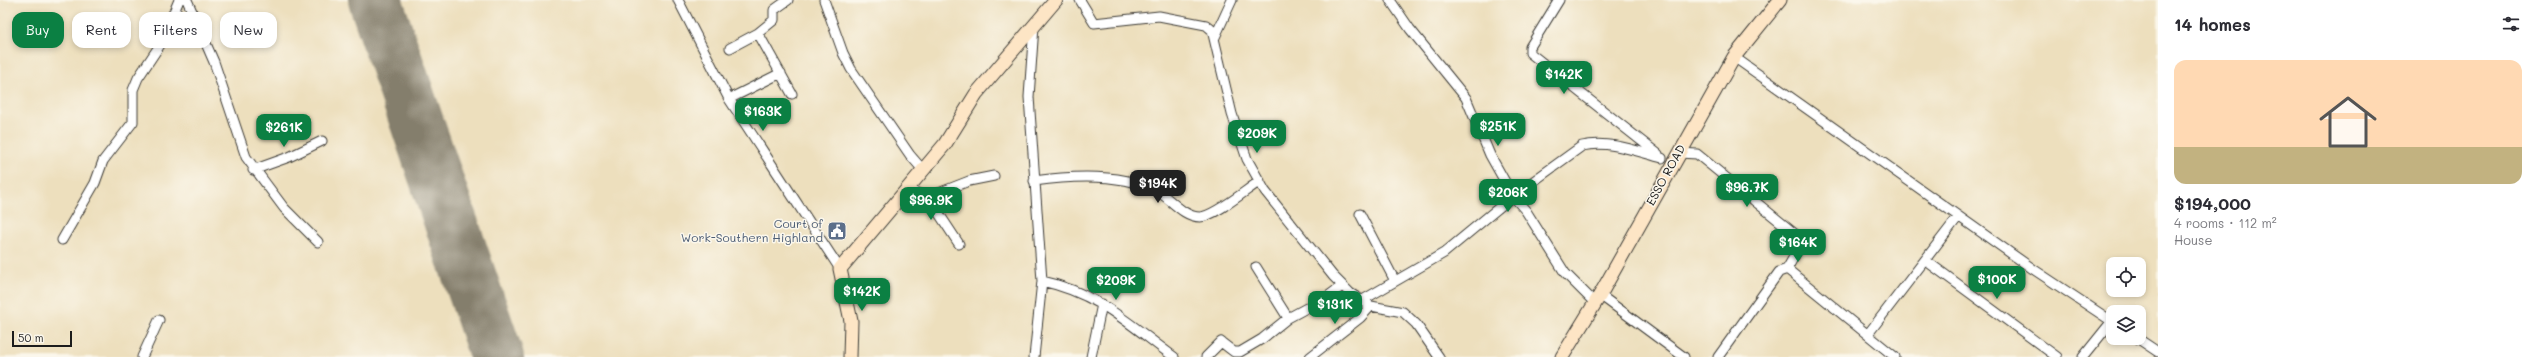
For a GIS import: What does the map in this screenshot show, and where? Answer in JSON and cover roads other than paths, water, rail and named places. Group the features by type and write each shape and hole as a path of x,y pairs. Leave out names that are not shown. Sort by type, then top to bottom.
{"street":[{"path":"62,240 95,183 103,161 133,122 133,90 138,78 160,45 178,0"},
{"path":"187,0 214,62 246,157 253,170 284,208 318,242"},
{"path":"678,0 729,99 840,269 851,321 850,357"},
{"path":"730,48 758,33 774,20 774,10 777,6 788,0"},
{"path":"824,0 843,53 851,69 910,155 923,170"},
{"path":"840,269 908,190 945,144 976,94 1056,0"},
{"path":"1080,0 1094,23 1116,22 1146,16 1178,18 1206,25 1212,30 1216,37 1224,86 1247,159 1277,207 1342,286 1371,306 1397,309 1403,312 1416,324 1440,357"},
{"path":"1216,37 1232,0"},
{"path":"1390,0 1410,29 1466,98 1490,155 1513,196 1526,212 1565,273 1598,299 1684,357"},
{"path":"1559,0 1530,47 1530,53 1667,161"},
{"name":"ESSO ROAD","path":"1562,357 1598,299 1667,161 1679,153 1734,57 1780,0"},
{"path":"1034,24 1029,97 1042,281 1034,357"},
{"path":"758,33 792,94"},
{"path":"1734,57 1887,163 1958,216 2106,317"},
{"path":"729,99 781,73"},
{"path":"253,170 289,157 322,141"},
{"path":"1361,300 1444,253 1513,196 1582,146 1609,144 1667,161"},
{"path":"1679,153 1697,154 1800,238 1800,246 1787,269 1779,272 1718,357"},
{"path":"928,197 969,181 994,176"},
{"path":"1034,181 1082,176 1131,183 1157,191 1184,211 1198,217 1210,214 1260,181"},
{"path":"908,190 928,197 959,244"},
{"path":"1360,214 1395,281"},
{"path":"1868,334 1958,216"},
{"path":"1925,260 2057,357"},
{"path":"1256,266 1288,318"},
{"path":"1787,269 1895,357"},
{"path":"1042,281 1074,289 1102,304 1174,357"},
{"path":"1206,357 1221,342 1234,352 1240,352 1262,339 1288,318 1327,297 1342,286"},
{"path":"1091,357 1102,304"},
{"path":"1310,357 1360,318 1371,306"},
{"path":"142,357 159,320"},
{"path":"2083,357 2106,330"},
{"path":"2146,344 2158,352"}],"place":[{"name":"Court of Work-Southern Highland","path":"837,231"}]}
